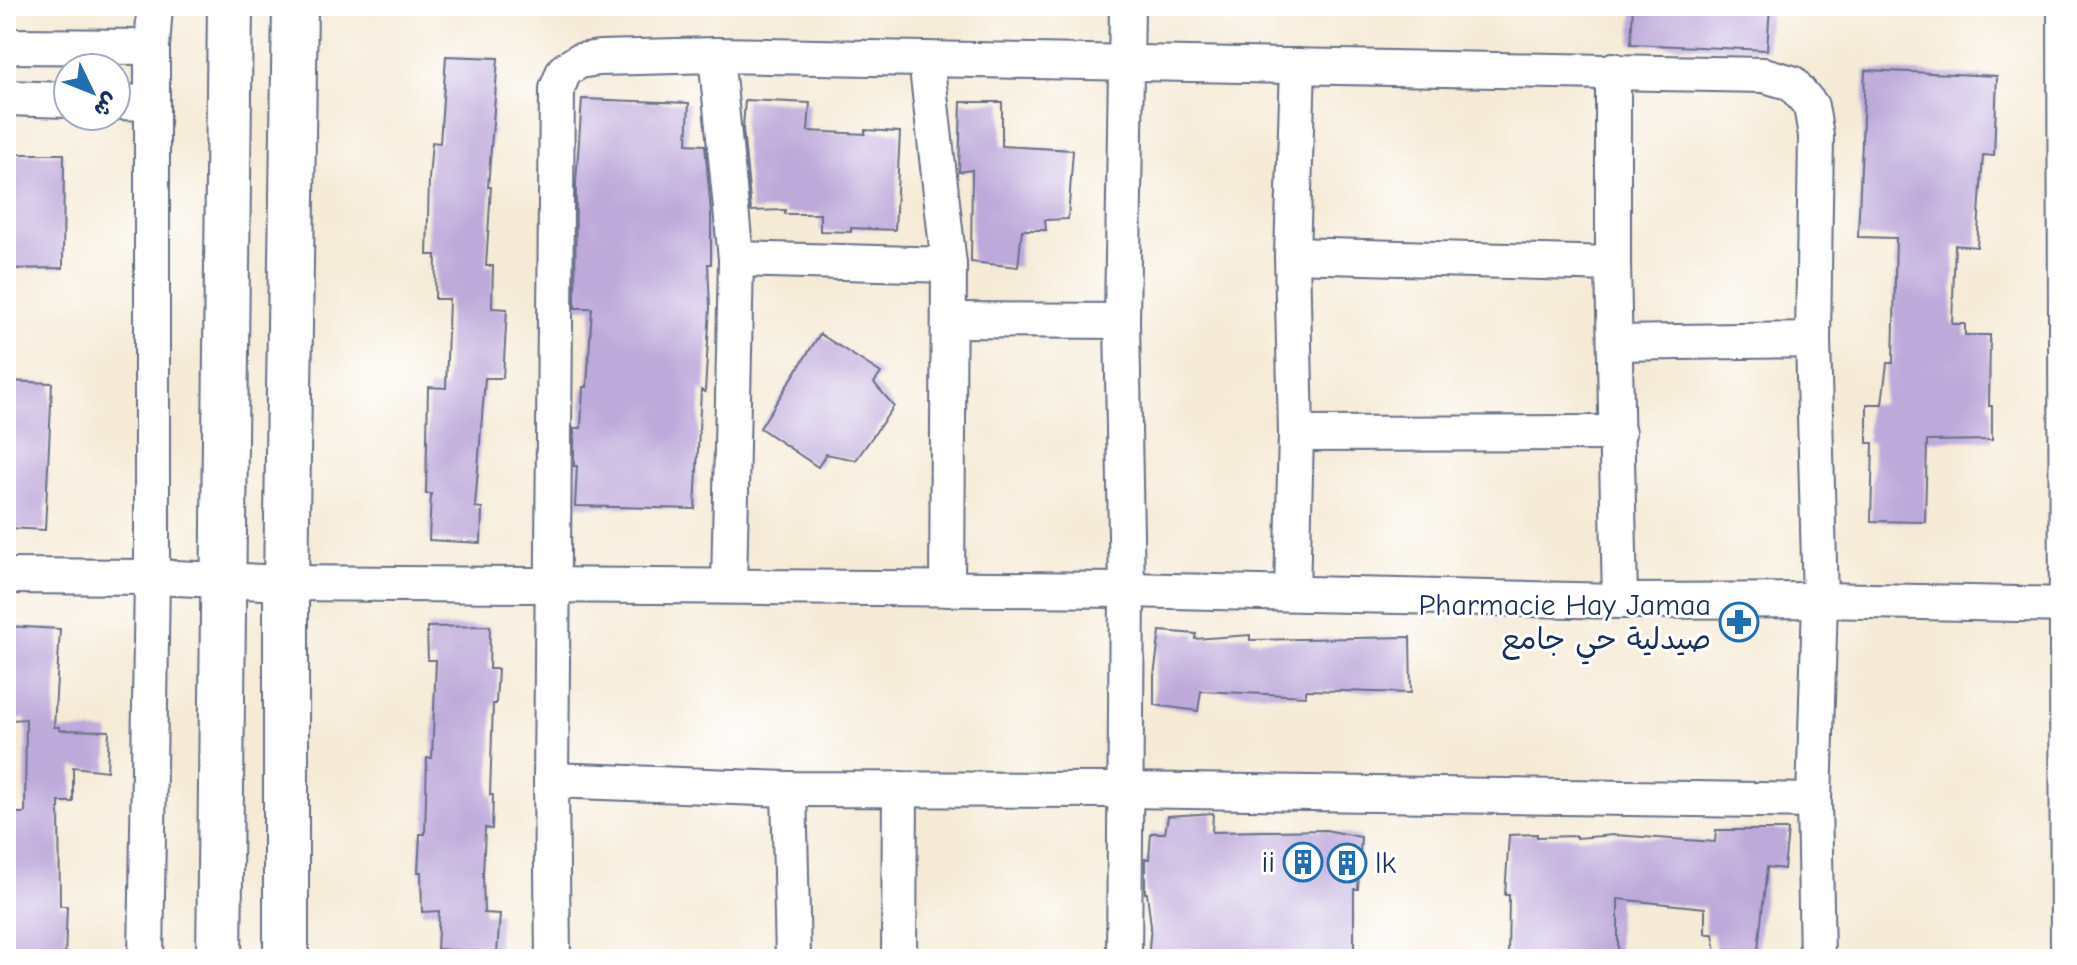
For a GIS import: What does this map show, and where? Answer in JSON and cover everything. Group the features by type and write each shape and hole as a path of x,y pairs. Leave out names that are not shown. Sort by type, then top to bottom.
{"street":[{"path":"146,959 152,577 152,47 155,6"},
{"path":"219,959 230,6"},
{"path":"286,959 286,583 295,6"},
{"path":"1124,959 1127,590 1122,321 1127,6"},
{"path":"2065,6 2068,959"},
{"path":"6,46 152,47"},
{"path":"716,55 736,259 729,586"},
{"path":"553,959 551,780 557,89 564,71 579,61 716,55 1613,70 1764,75 1792,83 1811,106 1816,136 1813,340 1820,600 1814,801 1817,959"},
{"path":"926,59 949,265 947,589"},
{"path":"1292,593 1296,434 1292,255 1298,66"},
{"path":"1613,70 1613,264 1620,601"},
{"path":"6,98 52,99"},
{"path":"132,102 152,103"},
{"path":"1292,255 1613,264"},
{"path":"736,259 949,265"},
{"path":"949,320 1122,321"},
{"path":"1616,343 1813,340"},
{"path":"1296,434 1618,433"},
{"path":"6,576 152,577 286,583 1127,590 1620,601 1820,600 2069,605"},
{"path":"551,780 789,789 1126,790 1814,801"},
{"path":"789,789 793,959"},
{"path":"899,959 900,789"}],"building":[{"path":"1633,6 1770,6 1767,50 1631,44"},
{"path":"446,56 498,58 488,187 491,187 486,266 493,266 492,308 507,309 503,378 485,378 475,507 482,508 481,543 429,540 431,494 426,494 428,387 446,388 449,299 435,299 436,255 427,255 429,179 432,142 440,143"},
{"path":"1865,70 1997,76 1994,156 1983,155 1977,247 1955,245 1952,324 1965,324 1965,335 1990,335 1992,440 1927,441 1925,522 1871,521 1873,443 1867,443 1867,404 1882,404 1887,363 1893,363 1896,238 1858,237"},
{"path":"582,99 689,103 687,144 705,145 711,212 711,264 708,264 710,307 705,392 701,390 695,509 575,506 577,466 574,466 574,428 581,428 592,308 575,308 576,182"},
{"path":"745,100 810,103 808,131 900,132 895,230 851,228 851,232 820,231 820,214 785,214 785,210 751,211 743,129"},
{"path":"961,102 1002,102 1002,146 1073,150 1068,219 1045,220 1046,230 1022,230 1018,267 971,262 972,170 959,172"},
{"path":"6,154 64,154 63,268 6,269"},
{"path":"820,334 881,373 874,383 894,406 856,460 826,454 818,467 760,428"},
{"path":"6,381 52,383 45,530 6,528"},
{"path":"6,626 60,629 54,727 59,727 59,730 109,731 107,771 73,767 73,802 59,802 60,906 67,906 65,959 6,959 6,813 25,813 26,719 11,720 10,655 6,655"},
{"path":"490,626 489,669 498,669 496,704 493,704 492,829 485,828 483,874 484,913 500,914 497,953 437,949 439,911 422,912 421,872 418,872 420,834 425,834 427,758 432,758 436,660 428,660 427,627"},
{"path":"1160,631 1196,634 1195,639 1250,635 1250,640 1410,637 1411,693 1306,690 1306,696 1201,691 1198,711 1154,705"},
{"path":"1213,813 1212,832 1326,830 1361,837 1358,889 1354,889 1354,959 1148,959 1151,926 1145,893 1145,859 1149,859 1151,833 1165,833 1168,816"},
{"path":"1716,830 1788,830 1784,869 1767,867 1757,959 1717,959 1713,934 1705,934 1705,908 1618,899 1618,959 1508,959 1509,895 1505,895 1509,835 1577,838 1614,835 1715,842"}],"place":[{"name":"Pharmacie Hay Jamaa صيدلية حي جامع","path":"1739,622"},
{"name":"ii","path":"1303,862"},
{"name":"lk","path":"1347,863"}]}
